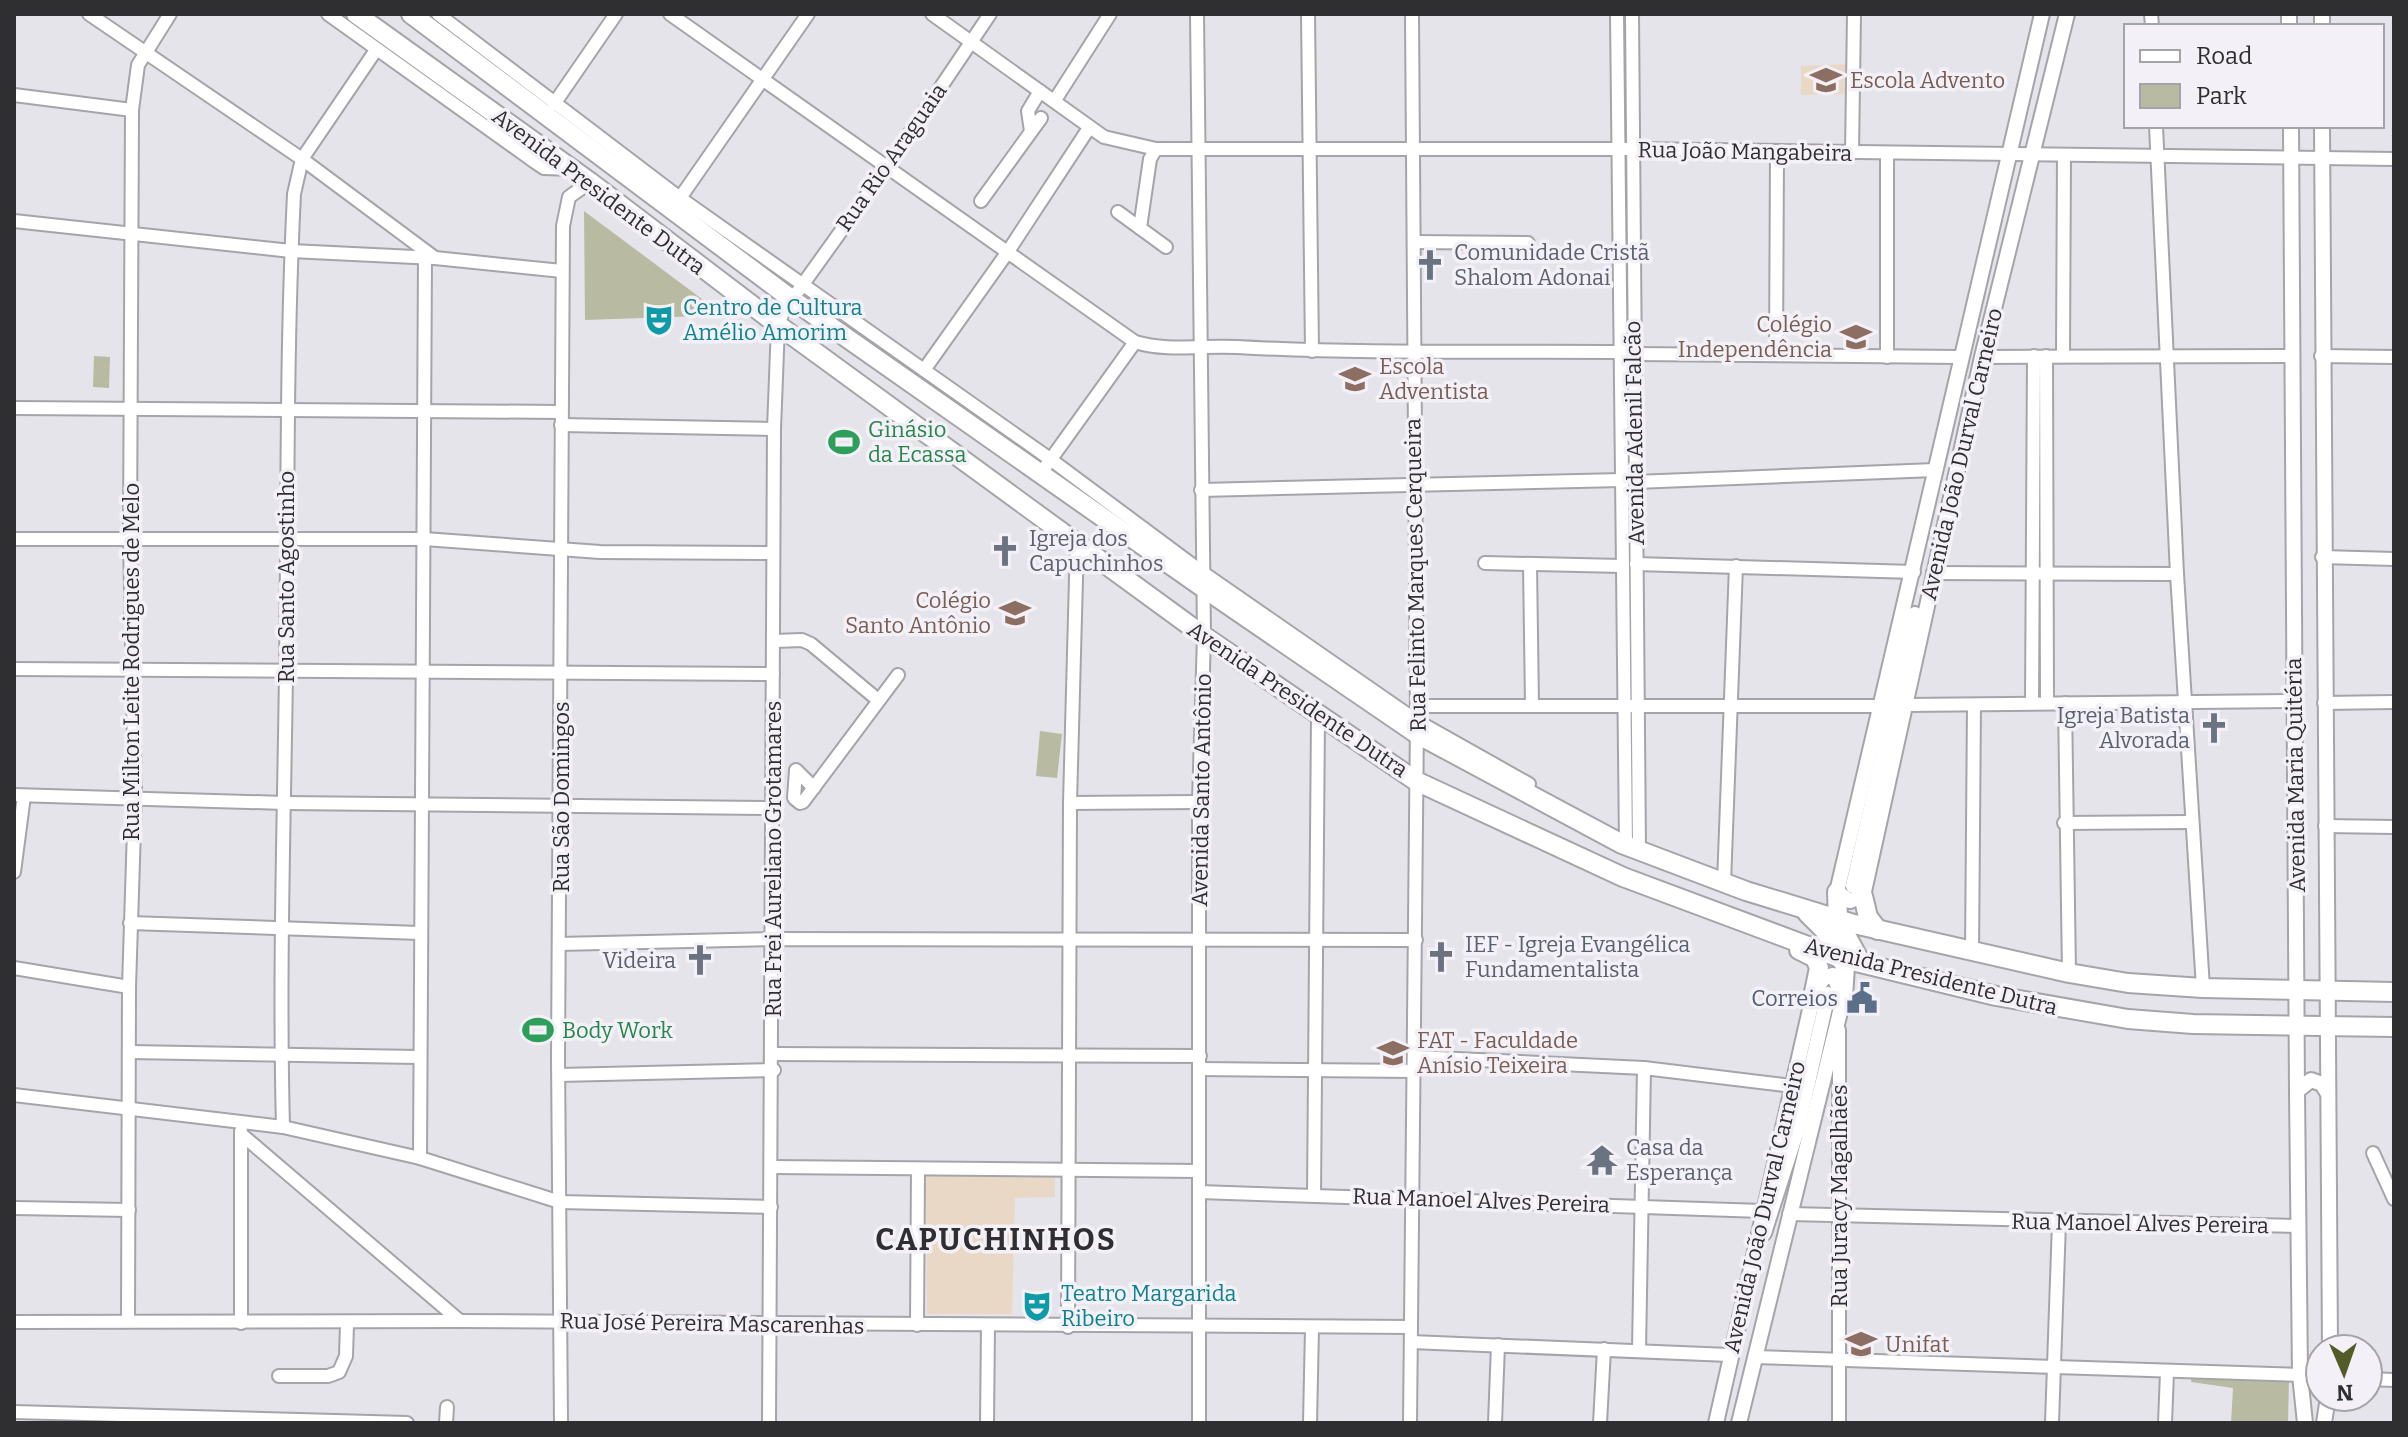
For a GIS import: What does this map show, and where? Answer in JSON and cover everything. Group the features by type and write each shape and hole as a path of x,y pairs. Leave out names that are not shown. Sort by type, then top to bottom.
{"highway":[{"name":"Avenida Presidente Dutra","path":"356,14 590,182 778,325 1204,636 1318,717 1416,781 1623,877 1840,958 1996,996 2128,1019 2297,1027 2394,1027"},
{"name":"Avenida Presidente Dutra","path":"424,16 571,131 704,224 790,298 864,338 1202,580 1417,727 1629,847 1724,883 1838,920 2069,973 2128,983 2203,988 2394,992"},
{"path":"449,101 469,95"},
{"path":"571,131 628,159"},
{"path":"1828,994 1846,972 1824,930 1804,908 1851,892"},
{"path":"1851,892 1838,920 1860,961"},
{"path":"1851,892 1878,930"},
{"path":"1788,941 1815,958 1828,994"},
{"path":"1828,994 1881,968"}],"main road":[{"name":"Avenida João Durval Carneiro","path":"1851,892 1880,706 1914,572 2042,14"},
{"name":"Avenida João Durval Carneiro","path":"1851,892 1906,705 1982,357 2067,14"},
{"name":"Avenida Maria Quitéria","path":"2291,128 2290,356 2302,1423"},
{"name":"Avenida Maria Quitéria","path":"2322,128 2322,557 2330,1333"},
{"path":"1914,572 1921,589"},
{"path":"1851,892 1921,589 1933,573"},
{"path":"2297,844 2311,847 2325,834"},
{"name":"Avenida João Durval Carneiro","path":"1739,1423 1776,1262 1839,1016 1828,994"},
{"name":"Avenida João Durval Carneiro","path":"1716,1423 1792,1086 1828,994"},
{"path":"1753,1259 1783,1180 1828,994"},
{"path":"2297,1091 2311,1080 2322,1084 2327,1092"},
{"path":"1776,1262 1783,1180"}],"street":[{"path":"89,14 302,159 430,258"},
{"name":"Rua Milton Leite Rodrigues de Melo","path":"128,1321 129,987 135,797 130,538 132,110 134,85 144,51 170,14"},
{"path":"328,14 544,168 572,169"},
{"path":"554,104 616,14"},
{"path":"670,14 761,82 1135,342 1170,349 1200,345 1312,351 1961,357"},
{"path":"680,198 808,14"},
{"name":"Rua João Mangabeira","path":"932,14 1055,100 1089,128 1125,144 1156,149 1633,149 2321,158"},
{"name":"Rua Rio Araguaia","path":"790,298 887,167 990,14"},
{"path":"1055,100 1110,14"},
{"name":"Avenida Santo Antônio","path":"1197,14 1204,636 1199,802 1199,1423"},
{"path":"1308,14 1312,351"},
{"name":"Rua Felinto Marques Cerqueira","path":"1410,1423 1415,1197 1417,727 1412,14"},
{"name":"Avenida Adenil Falcão","path":"1617,14 1618,149 1626,281"},
{"name":"Avenida Adenil Falcão","path":"1629,847 1622,706 1636,564 1628,481 1626,353 1626,281 1633,149 1632,14"},
{"path":"1852,153 1854,14"},
{"name":"Avenida Presidente Dutra","path":"424,16 554,104 680,198 704,224 801,282 864,338 924,370 989,428"},
{"name":"Rua Santo Agostinho","path":"283,1127 280,929 286,669 286,411 294,194 302,159 376,50"},
{"path":"1031,131 1028,111 1040,91"},
{"path":"14,95 132,110"},
{"path":"981,201 1041,118"},
{"path":"924,370 1007,253 1089,128"},
{"path":"2156,128 2177,574 2203,988"},
{"path":"1140,228 1150,159 1156,149"},
{"path":"1776,355 1777,152"},
{"path":"1887,153 1887,357"},
{"path":"2063,356 2064,155"},
{"path":"2321,158 2394,159"},
{"name":"Rua São Domingos","path":"561,1423 559,944 562,271 566,206 569,197 590,182"},
{"path":"1118,212 1166,247"},
{"path":"14,221 291,251 430,258 562,271"},
{"path":"1415,242 1528,243"},
{"path":"420,1158 418,1057 424,411 430,258"},
{"name":"Rua Frei Aureliano Grotamares","path":"769,1423 774,1070 774,429 778,325 790,298"},
{"path":"1046,466 1135,342"},
{"path":"2032,703 2033,518 2040,356"},
{"path":"2040,356 2049,519 2047,703"},
{"path":"1982,357 2290,356"},
{"path":"2321,356 2394,357"},
{"path":"14,408 424,411 774,429"},
{"path":"1201,490 1628,481 1935,470"},
{"name":"Avenida Adenil Falcão","path":"1628,481 1622,566 1636,706 1629,847"},
{"path":"2033,518 2049,519"},
{"path":"14,539 424,539 600,552 773,553"},
{"path":"1068,1327 1070,803 1077,541"},
{"path":"2322,557 2394,559"},
{"path":"1485,563 1622,566"},
{"path":"1530,564 1532,705"},
{"path":"1636,564 1914,572"},
{"path":"1724,883 1736,566"},
{"path":"1933,573 2177,574"},
{"path":"774,641 802,640 811,644 878,700"},
{"path":"14,669 773,674"},
{"path":"814,788 898,675"},
{"path":"1906,705 2294,701"},
{"path":"2324,703 2394,702"},
{"path":"2065,703 2064,823 2069,973"},
{"path":"1972,953 1974,705"},
{"path":"1417,706 1880,706"},
{"path":"1314,1195 1318,717"},
{"path":"14,872 19,796 284,803 773,808"},
{"path":"1070,803 1199,802"},
{"path":"2064,823 2191,822"},
{"path":"2325,834 2394,827"},
{"path":"130,923 420,933"},
{"path":"559,944 773,939 1416,940"},
{"path":"14,968 129,987"},
{"name":"Rua Juracy Magalhães","path":"1839,1016 1839,1423"},
{"path":"130,1052 418,1057"},
{"path":"773,1054 1069,1055 1317,1071 1415,1064 1644,1068 1792,1086"},
{"path":"1639,1350 1644,1068"},
{"path":"559,1075 774,1070"},
{"path":"14,1095 241,1129 283,1127 420,1158 560,1202 771,1207"},
{"path":"241,1129 460,1321"},
{"path":"241,1129 241,1323"},
{"path":"2373,1153 2394,1199"},
{"path":"772,1167 1199,1171"},
{"path":"917,1325 918,1169"},
{"name":"Rua Manoel Alves Pereira","path":"1199,1192 1762,1211"},
{"path":"14,1208 129,1210"},
{"name":"Rua Manoel Alves Pereira","path":"1789,1214 2299,1226"},
{"path":"2052,1423 2059,1222"},
{"name":"Rua José Pereira Mascarenhas","path":"14,1322 347,1324 460,1321 1411,1327"},
{"path":"279,1376 328,1376 339,1372 346,1356 347,1324"},
{"path":"987,1423 988,1326"},
{"path":"1310,1423 1312,1328"},
{"path":"1411,1342 1729,1355"},
{"path":"1495,1423 1498,1345"},
{"path":"1600,1423 1604,1349"},
{"path":"1755,1357 2300,1376"},
{"path":"2165,1423 2167,1372"},
{"path":"446,1423 447,1407"},
{"path":"14,1412 115,1419 407,1423"}],"shaded area":[{"name":"Escola Advento","path":"1851,64 1852,94 1801,95 1801,66"},
{"path":"926,1176 1055,1176 1055,1197 1015,1198 1012,1314 927,1314"}],"green space":[{"path":"584,211 710,305 701,316 585,320"},
{"path":"94,356 110,357 109,388 93,387"},
{"path":"1040,731 1062,734 1057,778 1036,776"},
{"path":"2192,1375 2289,1378 2288,1423 2231,1423 2233,1388 2191,1382"}],"place":[{"name":"Escola Advento","path":"1826,80"},
{"name":"Comunidade Cristã Shalom Adonai","path":"1430,265"},
{"name":"Centro de Cultura Amélio Amorim","path":"659,320"},
{"name":"Colégio Independência","path":"1856,337"},
{"name":"Escola Adventista","path":"1355,379"},
{"name":"Ginásio da Ecassa","path":"844,442"},
{"name":"Igreja dos Capuchinhos","path":"1005,551"},
{"name":"Colégio Santo Antônio","path":"1015,613"},
{"name":"Igreja Batista Alvorada","path":"2214,728"},
{"name":"IEF - Igreja Evangélica Fundamentalista","path":"1441,957"},
{"name":"Videira","path":"700,960"},
{"name":"Correios","path":"1862,998"},
{"name":"Body Work","path":"538,1030"},
{"name":"FAT - Faculdade Anísio Teixeira","path":"1393,1053"},
{"name":"Casa da Esperança","path":"1602,1160"},
{"name":"Teatro Margarida Ribeiro","path":"1037,1306"},
{"name":"Unifat","path":"1861,1344"}],"district":[{"name":"CAPUCHINHOS","path":"996,1240"}]}
